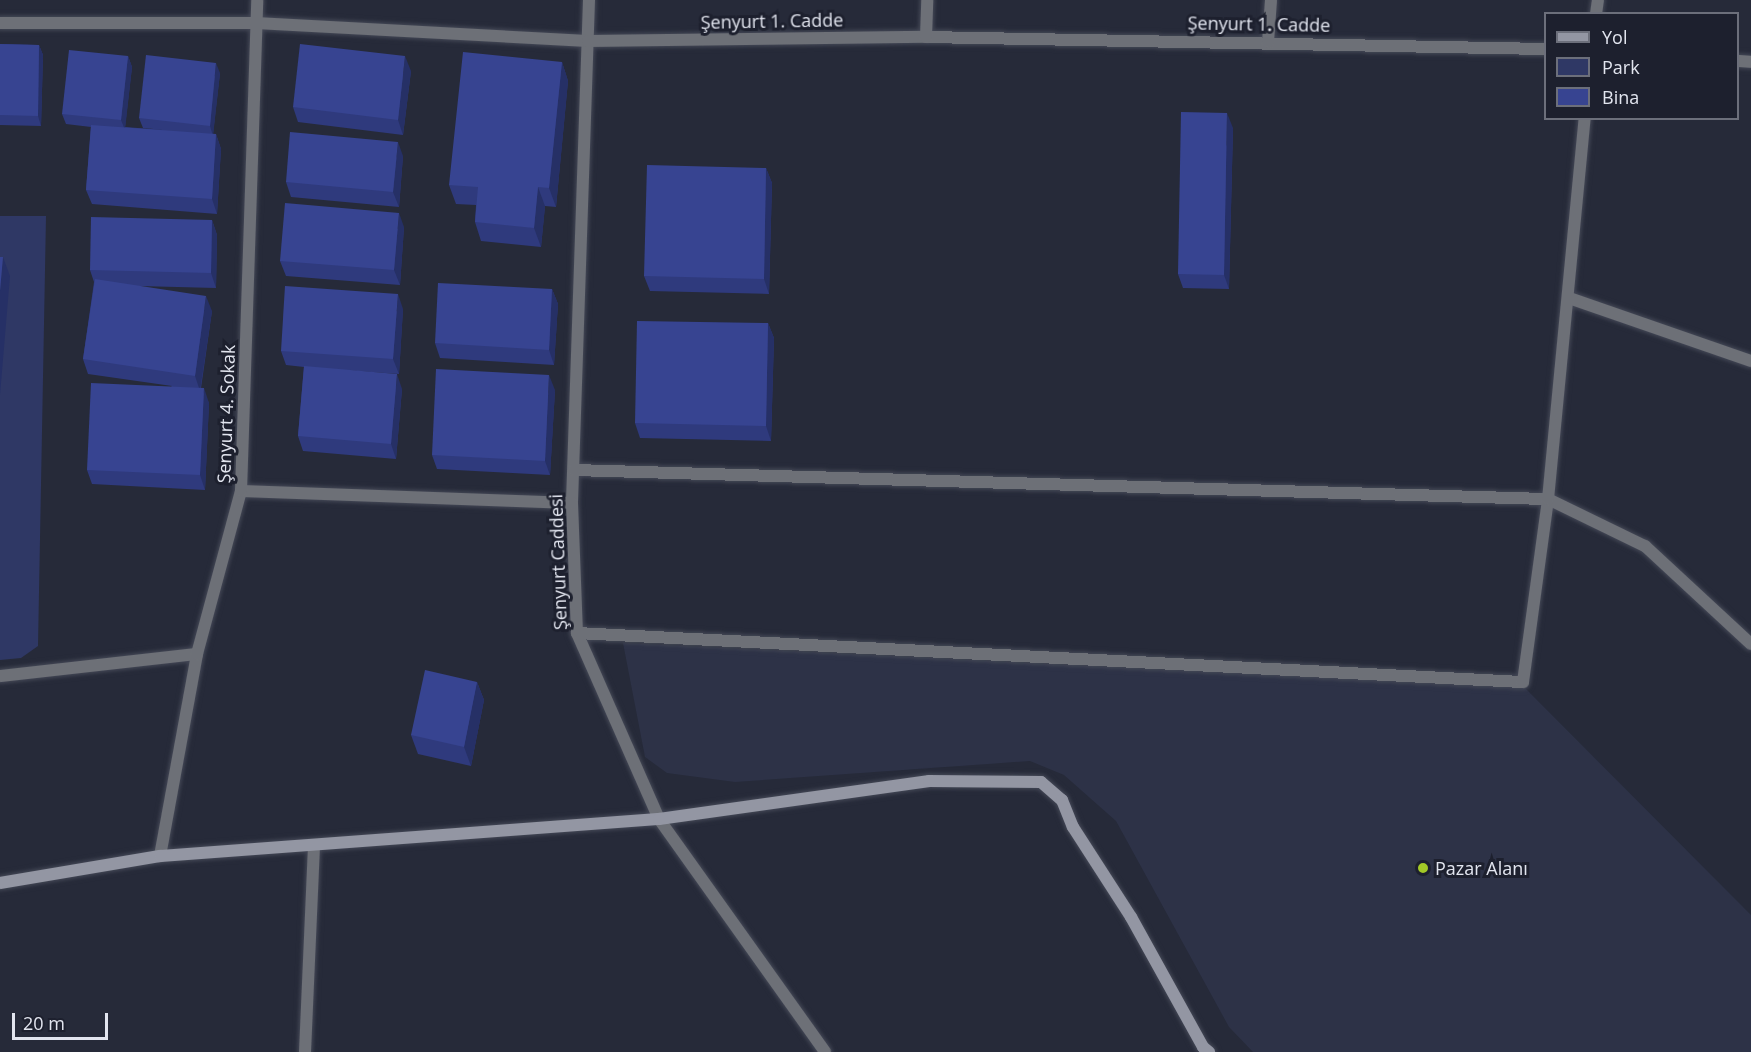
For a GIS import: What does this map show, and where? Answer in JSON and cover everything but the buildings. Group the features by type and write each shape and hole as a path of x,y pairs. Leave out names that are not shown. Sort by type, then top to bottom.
{"street":[{"name":"Şenyurt 4. Sokak","path":"160,856 197,654 242,491 256,0"},
{"name":"Şenyurt Caddesi","path":"589,0 572,503 577,633 659,819 825,1052"},
{"path":"926,37 927,0"},
{"path":"1268,42 1271,0"},
{"name":"Şenyurt 1. Cadde","path":"0,23 256,23 588,41 926,37 1544,49"},
{"path":"577,633 1522,682 1548,499 1585,120"},
{"path":"1569,298 1751,361"},
{"path":"574,470 1548,499 1645,546 1751,644"},
{"path":"242,491 572,503"},
{"path":"0,676 197,654"},
{"path":"0,883 160,856 659,819 929,781 1041,782 1062,800 1073,827 1131,917 1203,1047 1209,1052"},
{"path":"305,1052 314,846"}],"shaded area":[{"name":"Pazar Alanı","path":"623,643 1524,687 1751,915 1751,1052 1253,1052 1229,1027 1116,821 1064,775 1030,761 735,782 667,773 645,757"}],"green space":[{"path":"0,216 46,216 38,646 21,658 0,660"}],"place":[{"name":"Pazar Alanı","path":"1423,868"}]}
